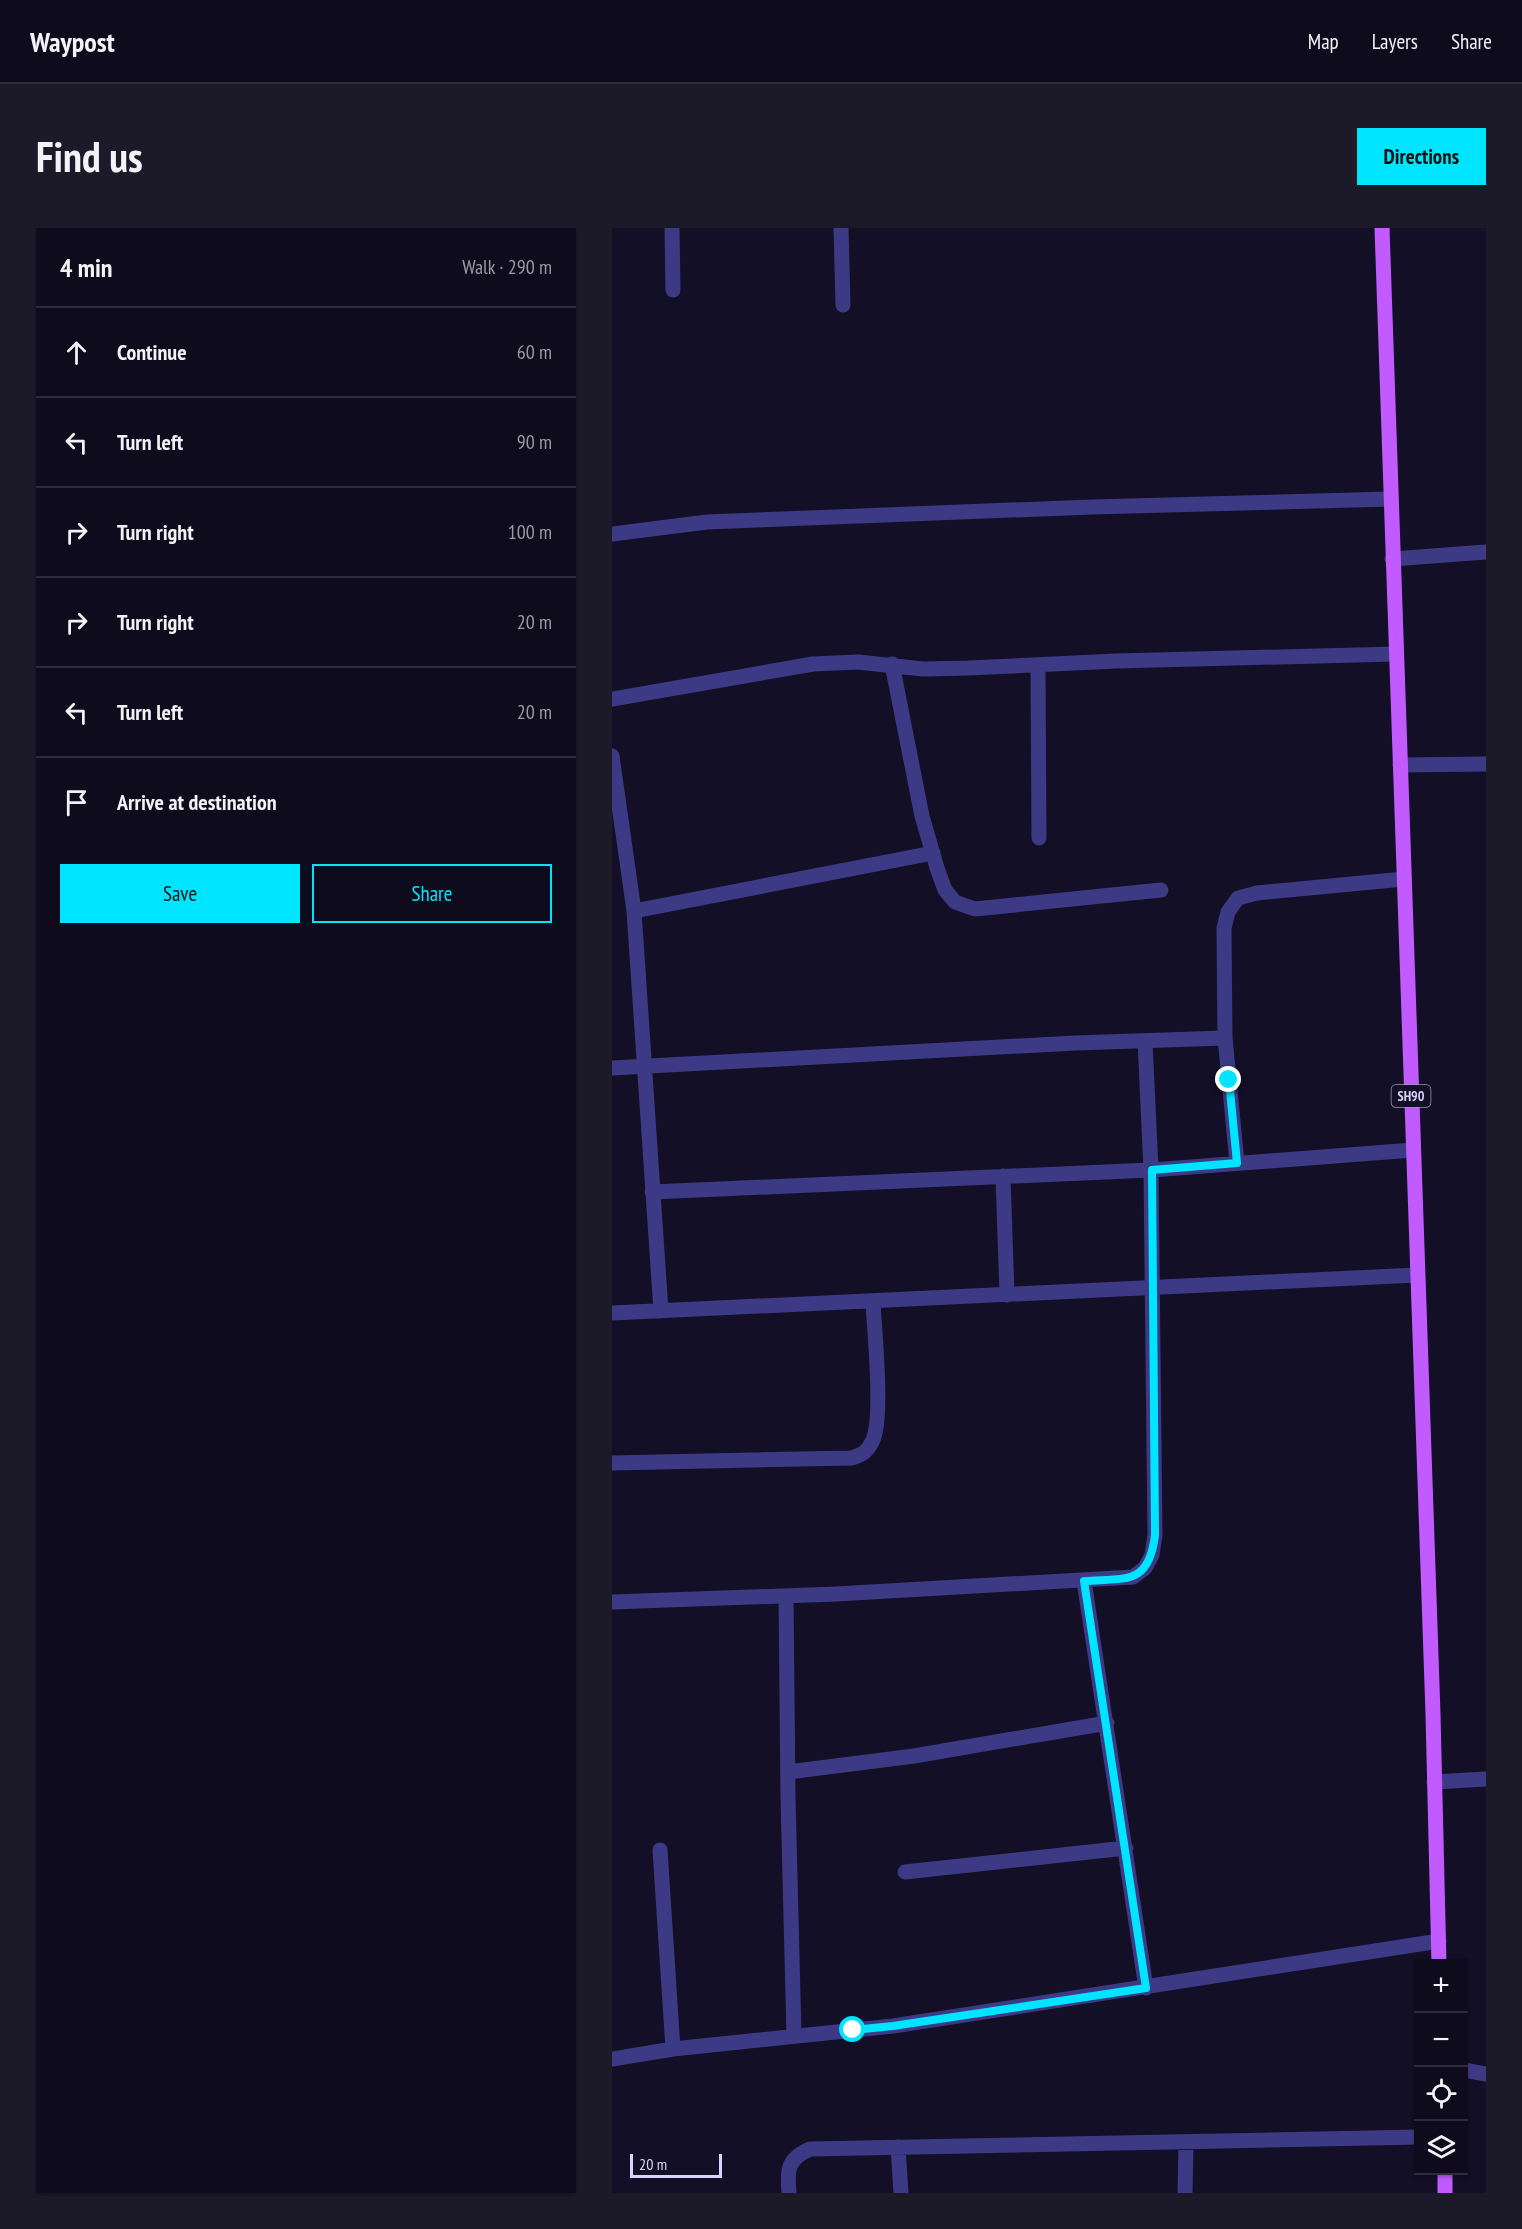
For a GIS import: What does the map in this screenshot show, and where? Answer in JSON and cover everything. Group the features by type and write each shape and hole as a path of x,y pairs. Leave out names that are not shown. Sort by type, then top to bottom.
{"main road":[{"name":"SH90","path":"1382,228 1439,1959"},
{"path":"1445,2175 1445,2193"}],"street":[{"path":"672,228 673,290"},
{"path":"841,228 843,305"},
{"path":"612,534 707,522 1091,507 1390,499"},
{"path":"1392,559 1486,552"},
{"path":"612,699 813,664 858,662 923,669 1116,661 1396,654"},
{"path":"892,664 922,816 945,890 955,902 975,909 1161,890"},
{"path":"1038,665 1039,838"},
{"path":"612,756 634,911 661,1311"},
{"path":"1400,765 1486,764"},
{"path":"634,911 933,853"},
{"path":"1237,1163 1225,1038 1224,928 1228,912 1238,898 1257,893 1404,879"},
{"path":"612,1068 1225,1038"},
{"path":"612,1602 1084,1581 1133,1577 1145,1568 1152,1555 1155,1535 1152,1170 1145,1041"},
{"path":"652,1192 1152,1170 1413,1150"},
{"path":"1003,1176 1007,1294"},
{"path":"612,1313 1418,1275"},
{"path":"612,1463 851,1458 864,1454 873,1440 878,1407 873,1300"},
{"path":"1084,1581 1146,1988"},
{"path":"786,1596 794,2036"},
{"path":"788,1772 914,1756 1107,1724"},
{"path":"1434,1782 1486,1779"},
{"path":"905,1872 1126,1848"},
{"path":"660,1850 673,2049"},
{"path":"612,2059 673,2049 893,2026 1439,1941"},
{"path":"1468,2071 1486,2074"},
{"path":"789,2193 788,2178 793,2159 810,2149 1414,2137"},
{"path":"1185,2193 1186,2142"},
{"path":"898,2148 901,2193"}],"route":[{"path":"853,2030 1146,1988 1084,1581 1133,1577 1145,1568 1152,1555 1155,1535 1152,1170 1237,1163 1229,1080"}]}
